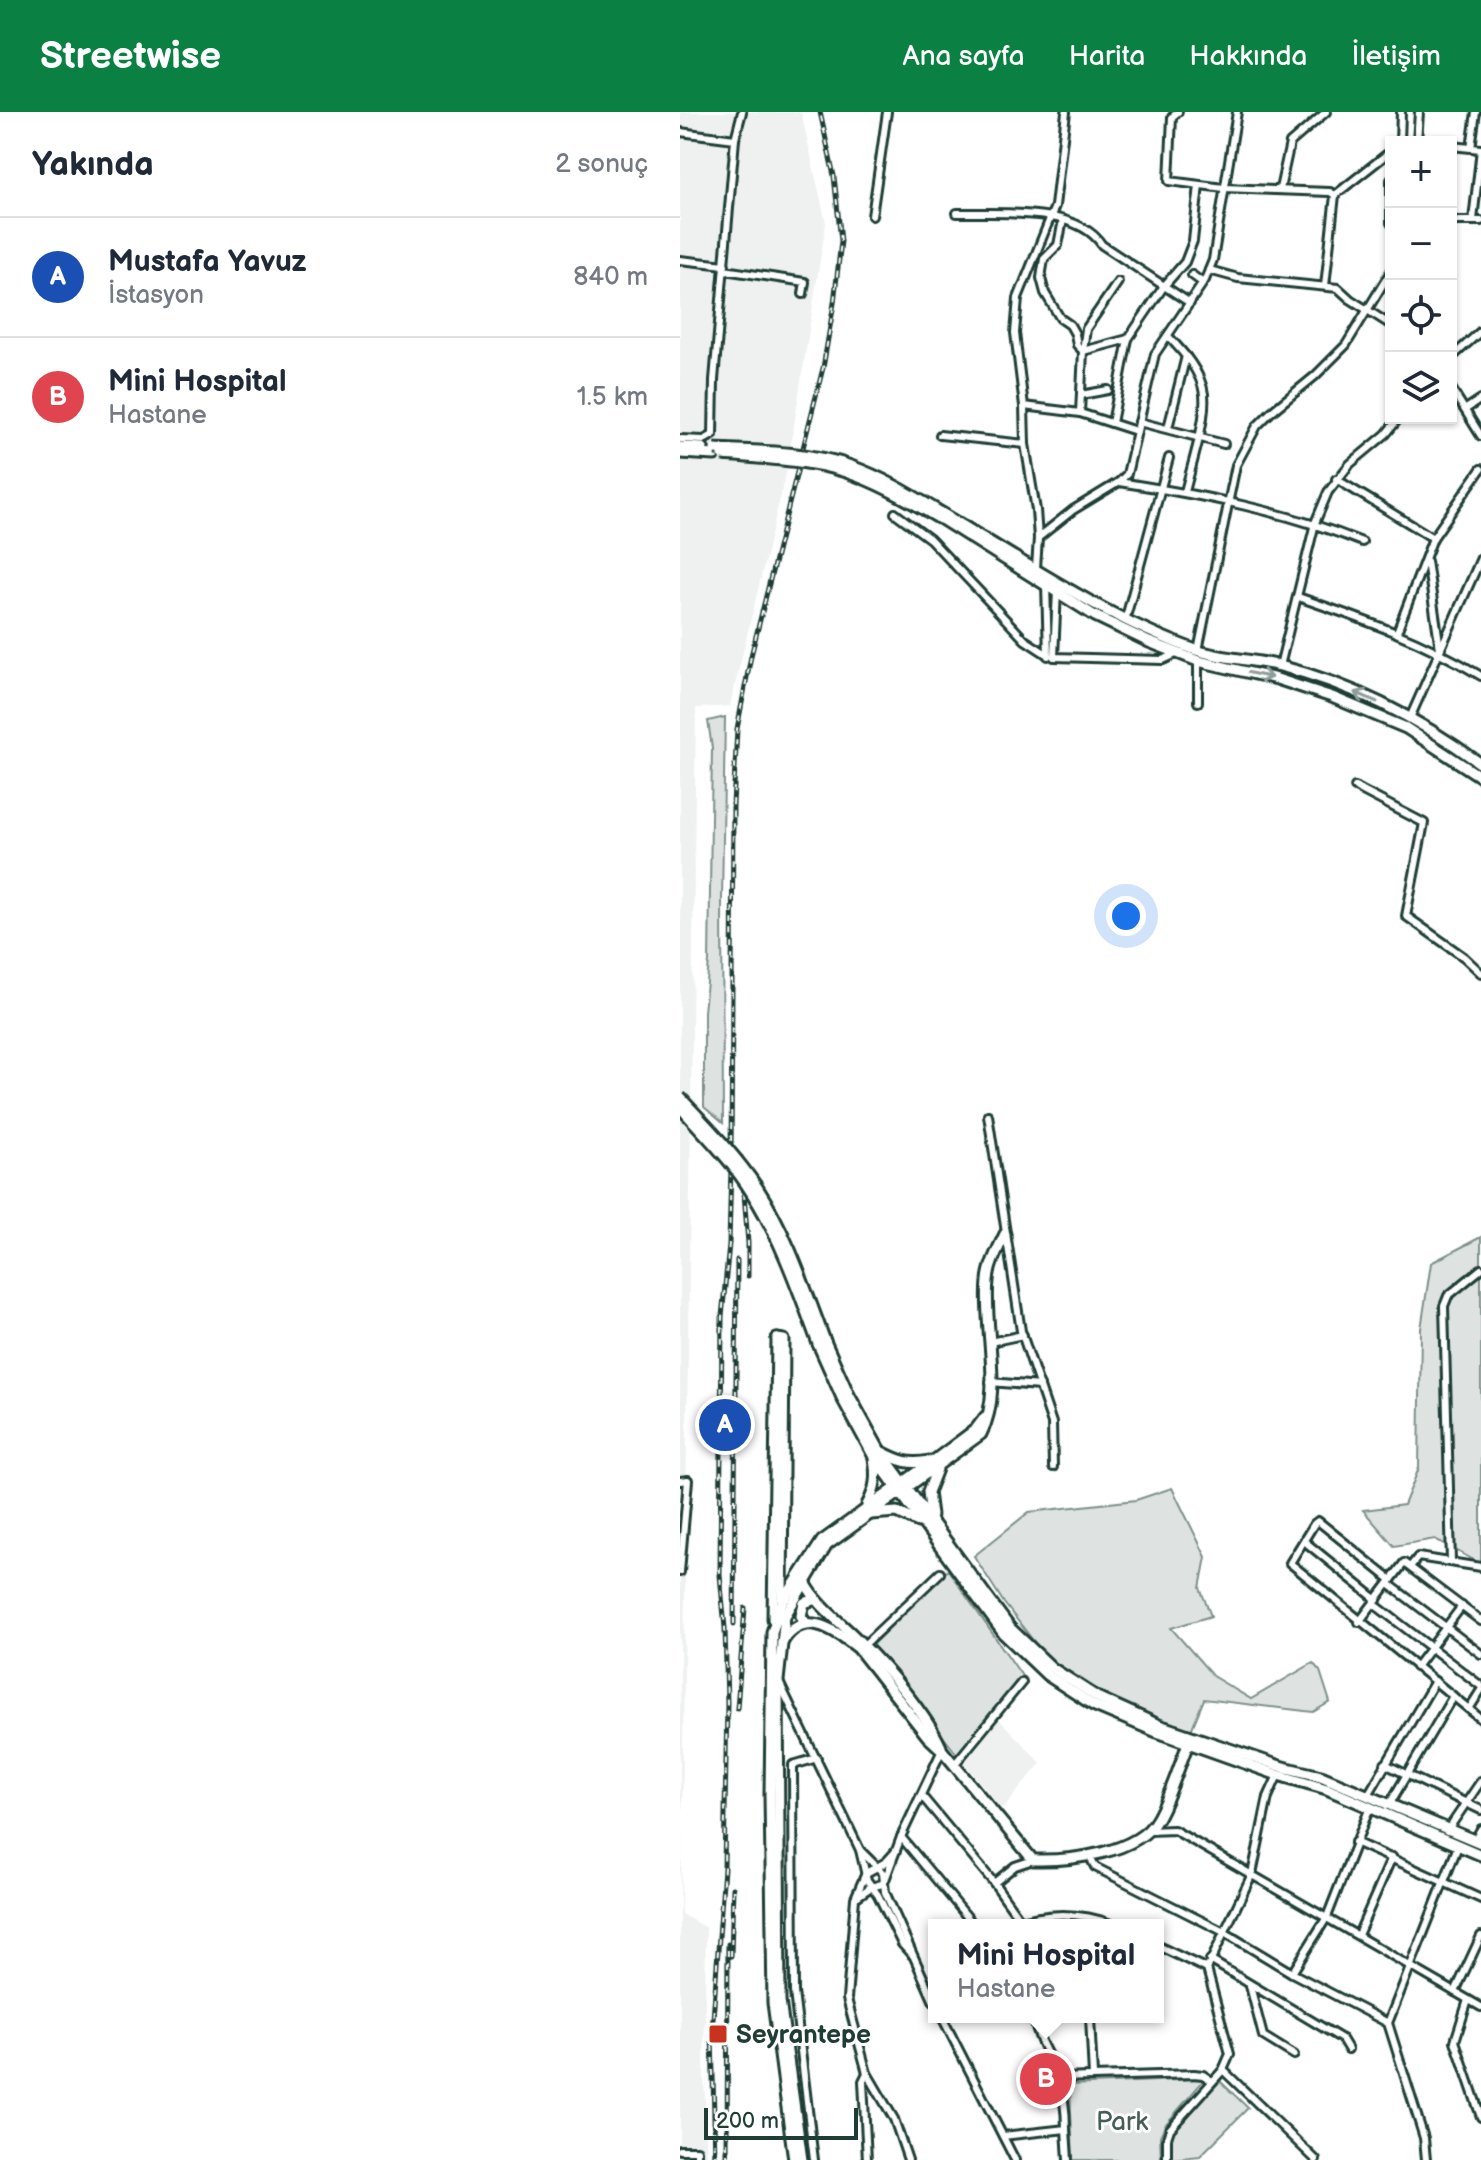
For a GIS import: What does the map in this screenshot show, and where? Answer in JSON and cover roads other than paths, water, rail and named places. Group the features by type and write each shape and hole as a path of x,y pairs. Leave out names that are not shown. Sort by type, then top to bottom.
{"street":[{"path":"680,439 704,440 713,435 714,380 735,139 742,112"},
{"path":"872,216 887,112"},
{"path":"1036,568 1038,538 1025,444 1015,313 1018,298 1055,206 1066,112"},
{"path":"1164,112 1175,114 1169,181 1224,188 1330,192 1335,195"},
{"path":"1038,538 1127,474 1155,354 1203,283 1213,260 1237,112"},
{"path":"1280,189 1290,143 1326,112"},
{"path":"1400,136 1401,112"},
{"path":"1417,136 1419,112"},
{"path":"1471,148 1476,112"},
{"path":"680,132 735,139"},
{"path":"1457,147 1481,149 1473,220"},
{"path":"1325,286 1335,195 1385,156"},
{"path":"1112,423 1128,339 1164,286 1185,262 1193,241 1199,185"},
{"path":"957,213 1051,216 1063,220 1094,232 1102,245 1190,303"},
{"path":"1063,220 1058,245 1044,259 1041,278 1045,293 1060,318 1070,325 1077,345 1083,351"},
{"path":"1457,221 1481,221"},
{"path":"680,260 805,282 803,294"},
{"path":"1209,270 1238,278 1338,288 1385,321"},
{"path":"1192,275 1203,283"},
{"path":"1198,702 1198,656 1236,465 1257,426 1346,345 1385,280"},
{"path":"1080,413 1086,329 1118,282"},
{"path":"1457,353 1481,331"},
{"path":"1168,336 1186,356 1199,378 1204,395 1199,437 1185,492"},
{"path":"1083,351 1128,339"},
{"path":"1168,428 1186,356"},
{"path":"1081,395 1108,390"},
{"path":"1457,396 1481,436"},
{"path":"1466,409 1481,399"},
{"path":"1024,406 1080,413 1136,431"},
{"path":"1139,422 1224,444"},
{"path":"1280,666 1315,523 1328,492 1350,464 1394,424"},
{"path":"940,435 1025,444"},
{"path":"680,447 825,467 856,475 943,517 1125,621 1198,656 1332,697 1406,728 1481,777"},
{"path":"680,453 715,452"},
{"path":"1125,621 1169,458"},
{"path":"1397,632 1433,538 1481,469"},
{"path":"1336,479 1433,538"},
{"path":"1119,482 1185,492 1315,523 1362,542"},
{"path":"895,513 930,539 1025,640 1048,657 1046,584"},
{"path":"943,517 1095,616 1178,653 1280,666 1362,694 1451,742 1481,764"},
{"path":"1426,558 1440,653"},
{"path":"1410,718 1477,574 1481,558"},
{"path":"1057,590 1054,657 1163,660 1178,653"},
{"path":"1298,597 1397,632 1481,676"},
{"path":"1355,787 1424,823 1406,916 1464,957 1481,973"},
{"path":"680,1097 742,1166 768,1206 792,1255 843,1400 877,1453 1010,1628 1052,1668 1097,1697 1187,1738"},
{"path":"680,1107 736,1171 768,1219 822,1342"},
{"path":"988,1115 1023,1335 1052,1423 1053,1467"},
{"path":"782,1603 822,1541 938,1462 976,1429 990,1412 988,1279 1005,1234"},
{"path":"1451,1562 1444,1306 1448,1296 1481,1269"},
{"path":"990,1342 1023,1335"},
{"path":"794,2160 773,2003 770,1795 777,1632 777,1339 784,1340 782,1603 777,1632 780,1646 780,2001 802,2160"},
{"path":"990,1382 1040,1386"},
{"path":"877,1453 915,1464 938,1462"},
{"path":"777,1632 827,1545 867,1512 875,1487 877,1453"},
{"path":"937,1529 928,1507 928,1492 938,1462"},
{"path":"680,1481 688,1480 680,1572"},
{"path":"902,1487 924,1526 1004,1634 1047,1675 1093,1705 1280,1771 1321,1776 1481,1855"},
{"path":"867,1512 897,1512 924,1526"},
{"path":"1481,1654 1318,1521 1314,1524 1290,1563 1481,1719"},
{"path":"1304,1541 1481,1688 1469,1709"},
{"path":"1410,1567 1418,1557 1481,1567"},
{"path":"781,1560 793,1570 802,1569"},
{"path":"1359,1622 1404,1563 1481,1621"},
{"path":"864,1645 940,1573"},
{"path":"805,1582 816,1599 864,1645 936,1735 942,1750 901,1837 885,1880 885,1892 909,1941 911,1954"},
{"path":"806,1623 801,1609 808,1600 816,1599"},
{"path":"1416,1667 1462,1606"},
{"path":"780,1646 795,1626 806,1623 844,1637 858,1648 928,1737 1033,1860"},
{"path":"778,1681 860,1850 871,1887 928,1989"},
{"path":"1292,1973 1327,1917 1385,1764 1435,1681"},
{"path":"954,1765 1022,1682"},
{"path":"1389,1805 1453,1696"},
{"path":"994,1883 1015,1866 1033,1860 1061,1861 1090,1857 1139,1838 1157,1821 1187,1738"},
{"path":"814,2160 794,1992 793,1765 817,1758"},
{"path":"1385,1764 1481,1810"},
{"path":"1167,2160 1170,2129 1223,2070 1230,2054 1207,1969 1252,1874 1268,1797 1280,1771"},
{"path":"1447,1831 1481,1781"},
{"path":"921,1795 1020,1919"},
{"path":"1369,1801 1389,1805 1478,1842 1481,1829"},
{"path":"1148,1831 1174,1830 1481,2007"},
{"path":"901,1837 969,1919"},
{"path":"1355,1842 1481,1899"},
{"path":"1426,2160 1424,2138 1388,2023 1458,1846"},
{"path":"860,1850 885,1880"},
{"path":"896,1851 877,1868 866,1873 855,1898 847,1999 867,2073 894,2119 908,2160"},
{"path":"1090,1857 1095,1867 1224,1932 1292,1973 1388,2023"},
{"path":"1358,1935 1392,1857"},
{"path":"855,1898 885,1880"},
{"path":"1028,1919 1031,1916 1055,1915 1091,1919"},
{"path":"1455,1992 1481,1936"},
{"path":"1164,1949 1207,1969"},
{"path":"1210,1960 1342,2039 1348,2049"},
{"path":"1250,1985 1263,2036 1294,2055"},
{"path":"1468,2000 1455,2041 1480,2106 1481,2117"},
{"path":"945,2023 1015,2160"},
{"path":"1035,2023 1037,2035 1058,2078 1066,2107 1068,2160"},
{"path":"1090,2023 1093,2076"},
{"path":"1223,2070 1316,2160"},
{"path":"867,2073 863,2081 867,2160"},
{"path":"1058,2078 1194,2074 1212,2081"},
{"path":"1003,2136 1066,2129"},
{"path":"680,2150 697,2150 697,2160"}],"railway":[{"path":"715,2160 712,2033 724,1868 727,1703 720,1575 722,1317 729,1244 731,1166 733,805 737,729 751,656 823,368 834,303 841,241 834,176 820,112"},
{"path":"741,1157 748,1276"},
{"path":"734,1624 737,1260"},
{"path":"737,1708 745,1608"},
{"path":"731,1956 733,1888"},
{"path":"727,2160 728,1944"}],"place":[{"name":"Mustafa Yavuz","path":"725,1425"},
{"name":"Seyrantepe","path":"718,2034"},
{"name":"Mini Hospital","path":"1046,2079"}],"park label":[{"name":"Park","path":"1122,2121"}]}
